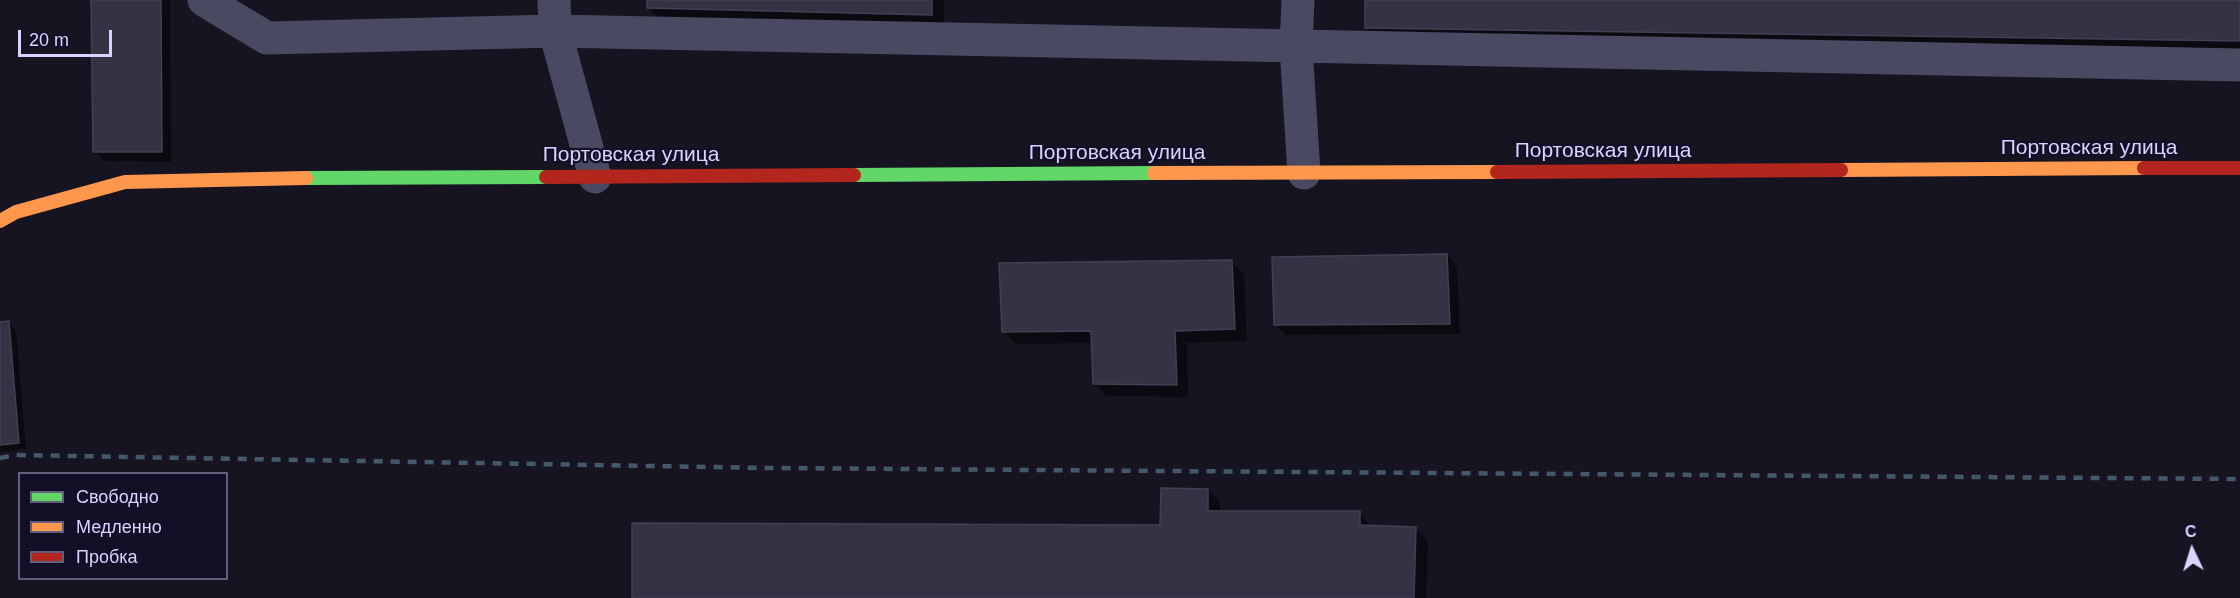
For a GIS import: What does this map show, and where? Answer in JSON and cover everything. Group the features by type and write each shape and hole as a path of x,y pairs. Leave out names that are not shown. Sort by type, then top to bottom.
{"street":[{"path":"204,0 267,38 554,15 1296,47 2240,64"},
{"path":"1298,0 1296,47 1304,173"},
{"path":"554,15 595,177"},
{"name":"Портовская улица","path":"0,220 16,212 125,182 261,178 2240,168"}],"building":[{"path":"91,0 161,0 162,152 93,152"},
{"path":"647,0 932,0 932,15 647,8"},
{"path":"1365,0 2240,0 2240,41 1365,28"},
{"path":"1447,254 1450,324 1274,325 1272,257"},
{"path":"1232,260 1235,329 1175,331 1177,385 1093,384 1091,331 1002,332 999,263"},
{"path":"9,321 19,443 0,445 0,322"},
{"path":"1161,488 1208,489 1208,511 1360,511 1360,525 1416,527 1414,598 632,598 632,523 1160,525"}],"railway":[{"path":"0,458 15,455 767,468 2240,479"}],"traffic: fast":[{"path":"854,175 1154,173"},
{"path":"306,178 546,177"}],"traffic: slow":[{"path":"1841,170 2144,168"},
{"path":"1154,173 1497,172"},
{"path":"0,221 16,212 125,182 306,178"}],"traffic: jam":[{"path":"2144,168 2240,168"},
{"path":"1497,172 1841,170"},
{"path":"546,177 854,175"}]}
